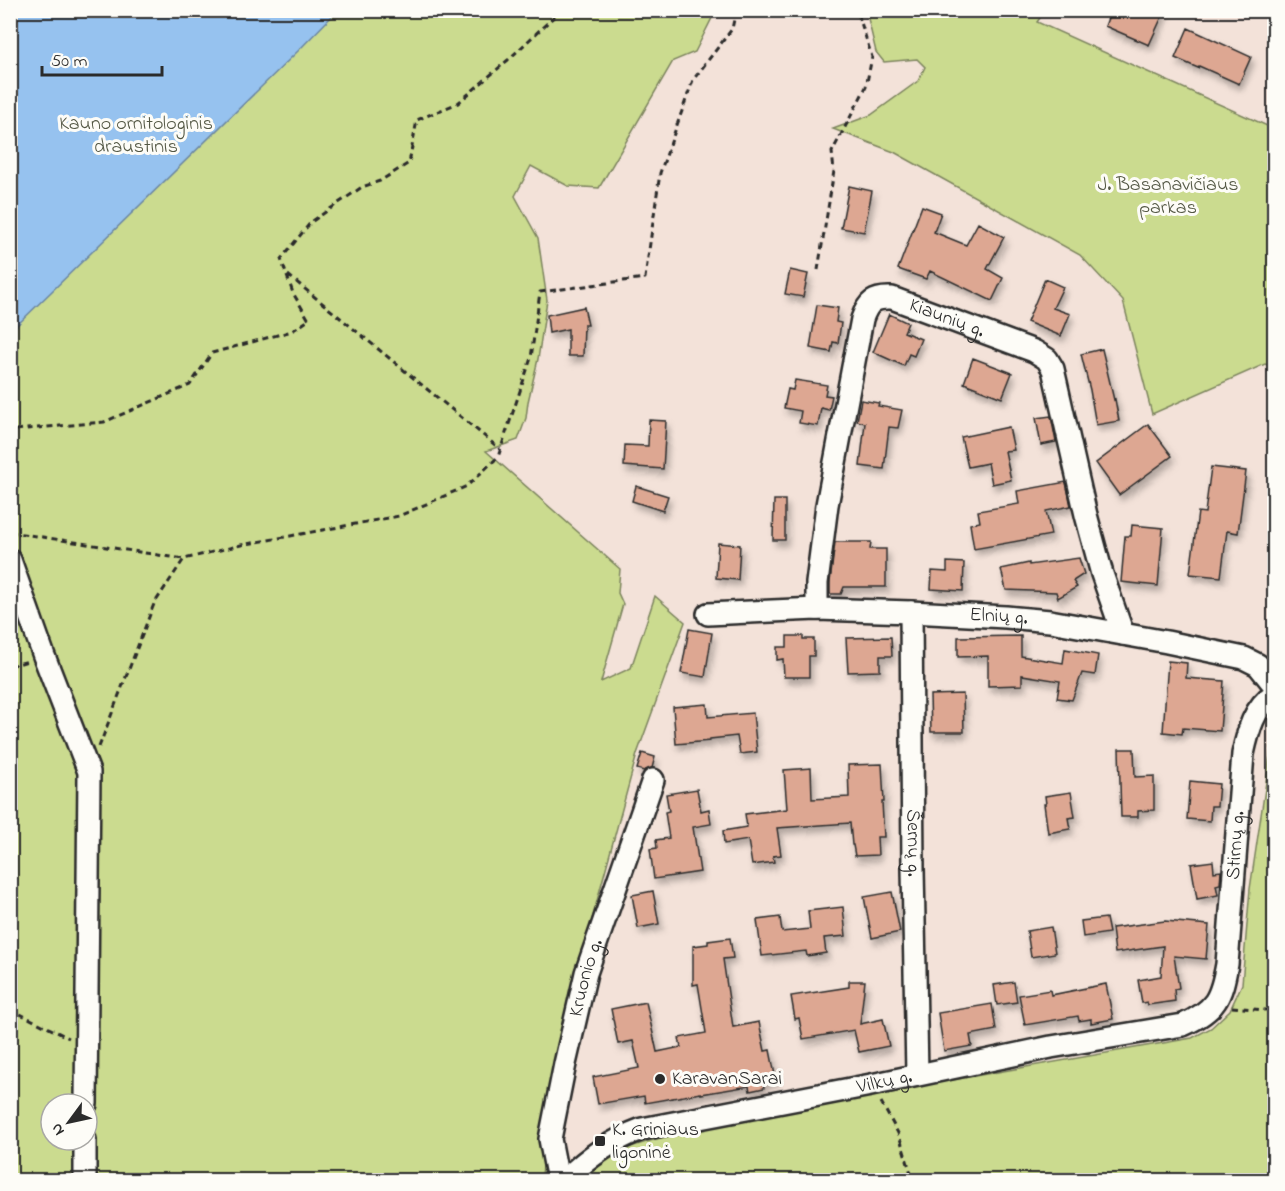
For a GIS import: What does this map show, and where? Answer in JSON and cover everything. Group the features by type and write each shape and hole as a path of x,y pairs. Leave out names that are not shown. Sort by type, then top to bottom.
{"street":[{"name":"Kiaunių g.","path":"817,609 816,583 827,505 862,319 866,307 873,300 892,298 1034,351 1047,359 1053,369 1086,515 1102,574 1123,634"},
{"path":"10,560 89,772 86,1092"},
{"name":"Elnių g.","path":"708,614 817,609 911,612 1050,621 1244,658 1258,665 1275,685"},
{"name":"Šernų g.","path":"911,612 917,1074"},
{"name":"Stirnų g.","path":"1215,1004 1223,986 1227,964 1244,754 1248,730 1258,710 1275,694"},
{"name":"Kruonio g.","path":"558,1180 550,1139 586,973 653,780"},
{"name":"Vilkų g.","path":"565,1180 577,1168 608,1146 642,1129 1051,1047 1184,1025 1199,1018 1215,1004"},
{"path":"85,1152 85,1180"}],"path":[{"path":"10,422 15,430 104,422 190,385 212,353 292,331 309,320 293,293 281,259 311,222 362,187 380,182 409,163 417,120 458,103 561,10"},
{"path":"10,532 184,559 241,545 399,516 467,486 498,457 531,358 540,292 645,278 660,173 693,80 732,29 736,10"},
{"path":"818,270 834,171 832,152 866,87 872,57 857,10"},
{"path":"286,274 500,449"},
{"path":"89,772 154,604 184,559"},
{"path":"1215,1004 1264,1010 1275,1009"},
{"path":"10,1009 86,1046"},
{"path":"871,1084 899,1135 913,1180"}],"green space":[{"name":"J. Basanavičiaus parkas","path":"866,10 1045,11 1037,22 1274,129 1274,367 1265,364 1152,414 1123,301 1080,255 894,152 833,129 871,115 918,81 925,67 917,59 884,62 876,52"},
{"name":"Kauno ornitologinis draustinis","path":"10,11 713,11 713,16 695,52 673,61 599,188 568,186 531,166 515,196 538,238 547,300 526,418 518,440 486,451 620,569 618,593 623,604 601,682 631,668 655,596 685,622 637,754 564,1022 542,1174 712,1122 1192,1038 1211,1028 1230,1010 1242,984 1250,889 1274,728 1274,1180 11,1180"}],"water":[{"path":"11,10 337,10 337,11 11,331"}],"building":[{"path":"1111,10 1165,10 1149,45 1105,26"},
{"path":"1188,28 1251,57 1239,84 1175,58"},
{"path":"849,186 872,191 864,232 841,228"},
{"path":"922,206 941,213 934,232 966,245 978,223 1004,237 987,269 1003,278 992,301 930,271 926,279 898,269"},
{"path":"790,270 808,274 803,297 785,294"},
{"path":"1045,279 1063,287 1053,308 1070,314 1061,336 1027,322"},
{"path":"817,305 838,308 836,322 841,323 838,343 833,342 831,352 810,348"},
{"path":"584,307 588,325 584,325 583,356 568,356 568,329 549,333 547,315"},
{"path":"889,314 908,323 904,332 921,339 914,356 909,354 904,366 873,352"},
{"path":"1102,349 1119,421 1096,425 1081,354"},
{"path":"973,358 1012,373 1002,398 964,383"},
{"path":"795,380 827,385 825,395 832,396 829,410 821,408 818,426 799,423 801,411 784,408 788,389 793,390"},
{"path":"861,400 879,403 878,406 902,410 898,428 889,427 884,469 860,466 865,423 857,421"},
{"path":"1051,416 1056,442 1041,445 1036,418"},
{"path":"649,420 666,421 663,469 624,466 625,445 648,446"},
{"path":"1148,424 1172,456 1119,495 1096,463"},
{"path":"1009,427 1014,450 1005,451 1011,480 992,484 988,463 968,467 961,437"},
{"path":"1211,467 1246,471 1238,533 1227,531 1221,577 1190,574 1198,512 1205,513"},
{"path":"1066,482 1071,506 1046,511 1051,535 974,549 970,524 980,522 978,511 1019,504 1017,491"},
{"path":"636,486 668,496 663,511 632,501"},
{"path":"774,500 785,500 785,540 773,540"},
{"path":"1132,525 1163,528 1158,586 1121,582 1125,536 1131,536"},
{"path":"835,542 871,542 870,549 886,549 886,587 844,587 841,594 830,594"},
{"path":"718,543 740,545 738,580 716,578"},
{"path":"1079,558 1084,574 1073,581 1077,587 1058,598 1056,592 1006,590 1001,569 1029,563 1029,565"},
{"path":"947,562 964,563 963,591 931,589 932,571 947,572"},
{"path":"689,629 712,633 705,677 681,673"},
{"path":"787,636 814,639 814,656 809,656 809,677 784,677 783,659 777,660 777,647 787,647"},
{"path":"1021,636 1021,656 1063,663 1065,649 1098,655 1095,675 1082,673 1072,700 1057,698 1060,681 1022,675 1022,685 988,686 988,656 958,657 958,637"},
{"path":"891,637 892,656 880,656 880,671 848,672 846,638"},
{"path":"1168,661 1187,663 1186,678 1224,681 1220,731 1183,728 1182,734 1163,732"},
{"path":"963,694 964,732 931,732 930,695"},
{"path":"707,704 708,717 753,713 757,752 740,754 737,736 676,744 673,707"},
{"path":"1119,749 1134,749 1135,777 1154,776 1154,810 1138,811 1138,817 1121,817"},
{"path":"642,753 655,757 652,768 644,771 637,769"},
{"path":"882,764 884,837 877,837 878,855 855,856 850,823 777,828 781,855 773,856 774,862 752,865 748,840 724,844 723,831 747,827 745,814 787,809 784,770 811,768 812,799 849,797 848,765"},
{"path":"1190,781 1219,784 1217,806 1211,806 1210,821 1187,819"},
{"path":"697,789 701,811 709,809 711,824 693,827 700,872 654,879 650,849 657,848 656,840 669,838 665,812 669,811 666,794"},
{"path":"1071,792 1075,817 1068,818 1070,829 1048,833 1045,796"},
{"path":"1213,861 1214,872 1221,871 1220,884 1216,885 1218,895 1197,899 1191,864"},
{"path":"653,891 659,924 638,928 632,895"},
{"path":"892,892 900,932 872,938 864,897"},
{"path":"843,907 846,936 824,938 826,953 807,956 806,951 762,956 757,920 780,917 782,932 810,929 808,911"},
{"path":"1106,918 1109,933 1083,937 1081,921"},
{"path":"1165,921 1209,925 1206,959 1174,956 1179,988 1174,989 1175,1001 1148,1005 1147,1002 1142,1003 1138,980 1161,976 1163,946 1115,953 1112,928"},
{"path":"1051,927 1055,953 1031,957 1027,931"},
{"path":"730,938 733,958 723,959 733,1027 759,1022 765,1051 770,1050 776,1080 763,1082 764,1088 750,1091 749,1086 645,1103 644,1096 598,1104 593,1077 639,1068 633,1041 618,1044 611,1009 646,1002 657,1052 681,1047 679,1038 706,1033 698,984 693,985 693,946"},
{"path":"849,981 865,981 860,1024 883,1019 889,1046 859,1052 854,1030 803,1039 799,1018 795,1019 791,996 849,987"},
{"path":"1014,982 1017,1002 997,1005 994,985"},
{"path":"1106,984 1113,1019 1091,1023 1091,1019 1079,1021 1078,1016 1025,1025 1019,995 1050,990 1051,995"},
{"path":"992,1004 996,1030 970,1035 972,1046 944,1051 938,1013"}],"place":[{"name":"KaravanSarai","path":"660,1079"},
{"name":"K. Griniaus ligoninė","path":"600,1141"}]}
